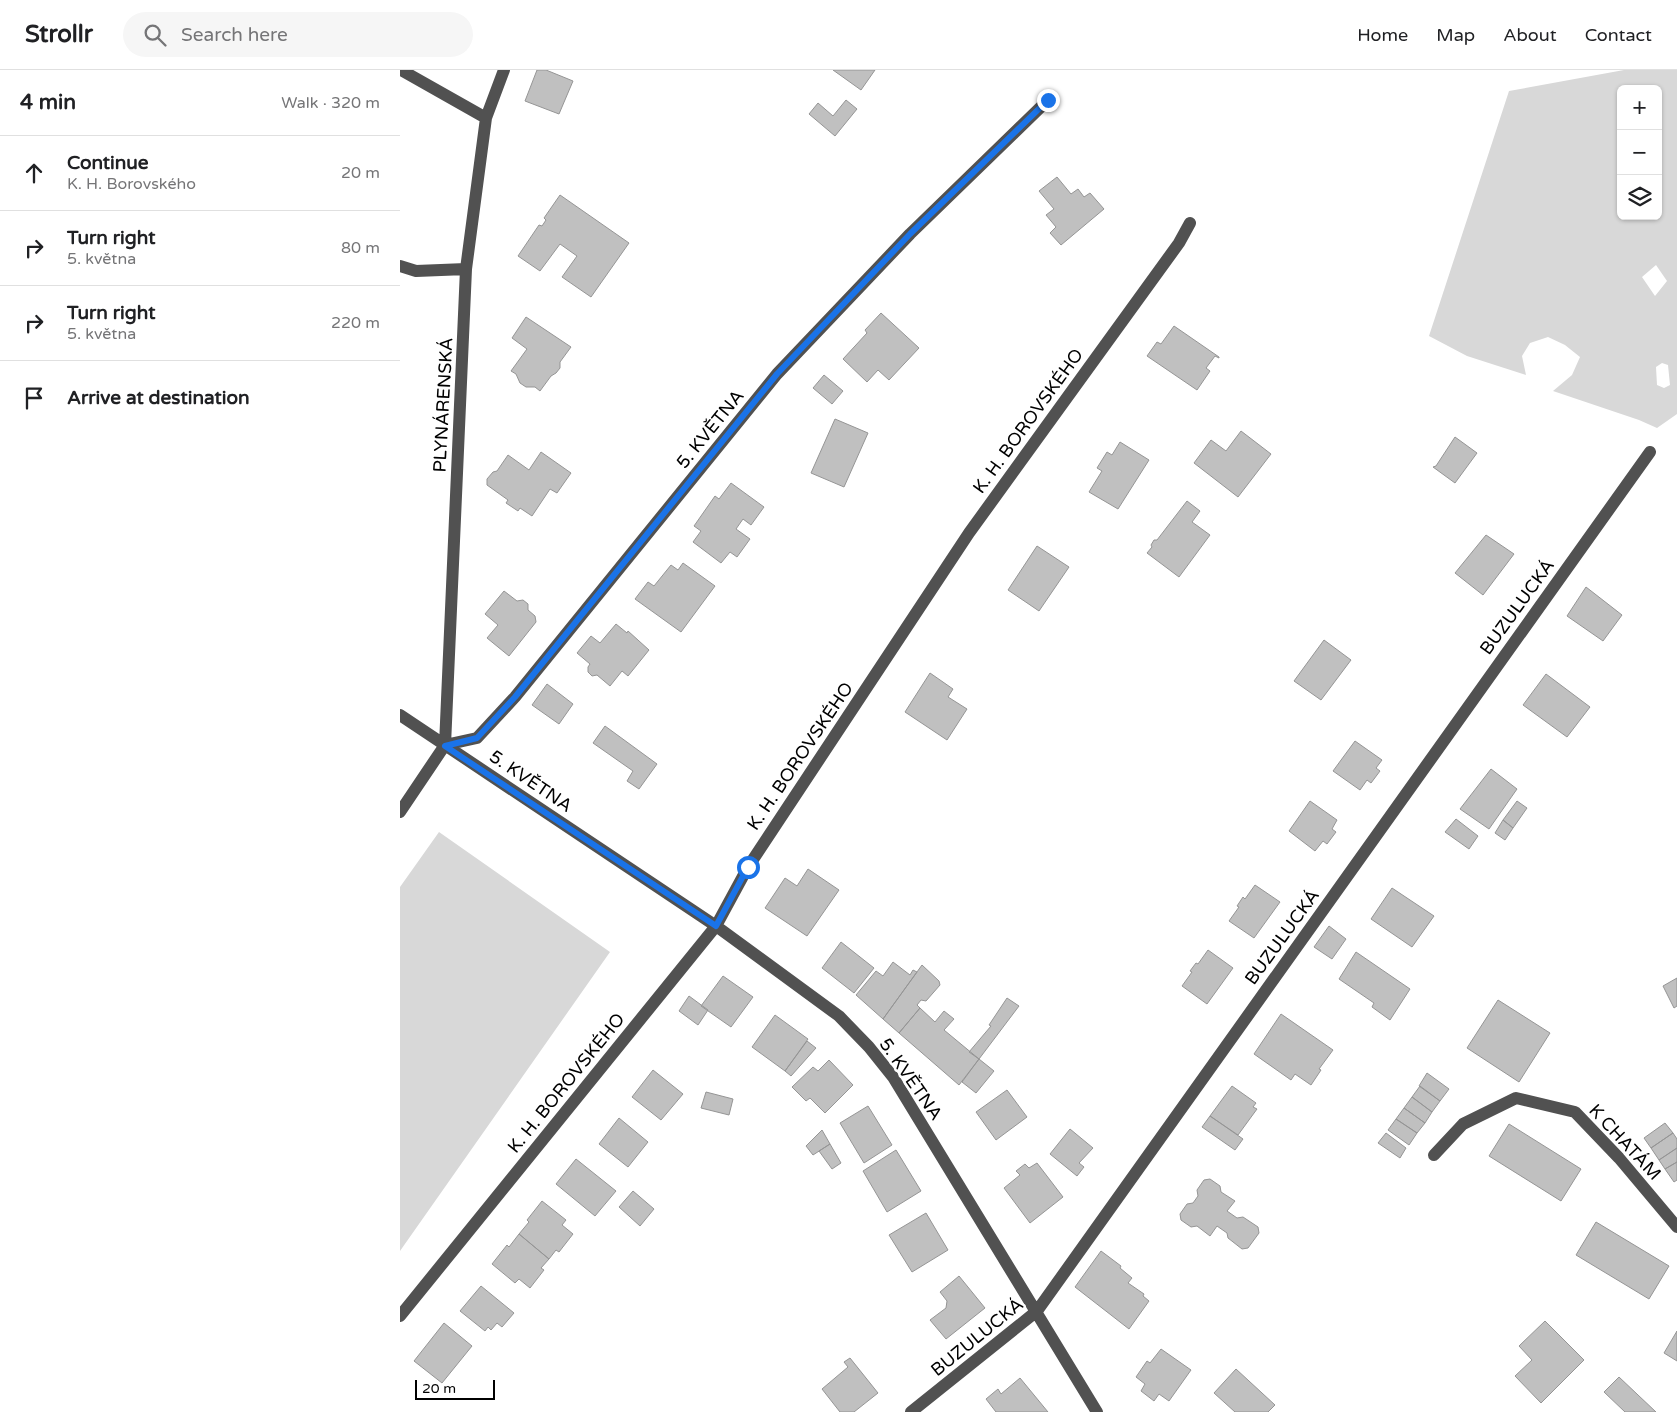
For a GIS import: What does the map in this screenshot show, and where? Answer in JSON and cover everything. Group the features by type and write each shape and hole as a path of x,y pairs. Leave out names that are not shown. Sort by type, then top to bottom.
{"street":[{"path":"401,70 486,118"},
{"name":"PLYNÁRENSKÁ","path":"445,746 466,269 486,118 504,70"},
{"name":"5. KVĚTNA","path":"445,746 477,738 515,697 777,374 910,234 1048,100"},
{"name":"K. H. BOROVSKÉHO","path":"400,1316 716,926 748,867 969,533 1179,243 1190,223"},
{"path":"400,266 416,271 466,269"},
{"name":"BUZULUCKÁ","path":"911,1412 1037,1311 1650,452"},
{"path":"400,715 445,746 400,812"},
{"name":"5. KVĚTNA","path":"445,746 716,926 839,1016 869,1047 893,1077 1097,1412"},
{"name":"K CHATÁM","path":"1434,1155 1462,1124 1516,1098 1574,1112 1619,1158 1677,1227"}],"shaded area":[{"path":"1624,70 1677,70 1677,414 1657,428 1639,420 1553,391 1572,375 1580,357 1565,345 1548,337 1530,343 1522,356 1526,375 1467,356 1429,336 1509,91","holes":["1656,265 1667,281 1655,296 1642,277","1662,363 1668,365 1670,385 1664,388 1657,385 1656,367"]},
{"path":"439,832 610,952 400,1251 400,887"}],"building":[{"path":"537,70 546,70 573,81 559,114 525,101"},
{"path":"833,70 875,70 861,90"},
{"path":"846,100 857,109 835,136 809,114 818,103 833,116"},
{"path":"1057,177 1071,194 1078,189 1084,197 1090,193 1104,209 1061,245 1050,233 1056,227 1046,215 1054,209 1039,191"},
{"path":"560,195 629,243 591,297 562,277 577,256 560,244 540,271 518,256 539,225 542,226 546,220 544,218"},
{"path":"881,313 919,348 889,380 878,370 867,382 843,359 867,333 865,330"},
{"path":"526,317 571,347 560,362 560,368 551,376 540,391 535,387 526,387 520,383 516,374 511,371 527,349 512,338"},
{"path":"1174,326 1219,357 1215,356 1206,368 1210,371 1197,390 1147,356 1157,342 1161,344"},
{"path":"824,375 843,391 832,404 813,388"},
{"path":"835,419 868,433 844,487 811,473"},
{"path":"1241,431 1271,454 1238,497 1194,463 1211,440 1226,451"},
{"path":"1455,437 1477,453 1455,483 1433,467 1436,466"},
{"path":"1120,442 1149,460 1118,509 1089,492 1102,471 1097,468 1107,452 1112,455"},
{"path":"541,452 571,473 557,493 550,489 532,516 520,508 518,511 506,503 508,500 487,485 487,479 493,472 497,471 508,455 529,470"},
{"path":"731,483 764,507 751,525 743,519 736,529 750,539 737,557 730,552 721,563 693,542 701,531 694,526 715,496 719,499"},
{"path":"1187,501 1200,511 1192,522 1210,535 1179,577 1147,553 1152,547 1151,545 1154,540 1157,540"},
{"path":"1486,535 1514,554 1483,595 1455,573"},
{"path":"1037,546 1069,567 1039,611 1008,590"},
{"path":"683,563 715,586 681,632 635,599 648,582 654,586 671,565 678,570"},
{"path":"1586,587 1622,615 1603,641 1567,616"},
{"path":"504,591 517,601 523,600 528,604 528,610 535,616 536,622 509,656 487,638 498,625 485,614"},
{"path":"616,624 627,633 628,631 649,650 628,676 622,671 610,686 597,675 592,676 588,672 590,664 577,653 591,636 600,643"},
{"path":"1324,640 1351,660 1321,700 1294,681"},
{"path":"930,673 953,689 948,697 967,709 947,740 905,712"},
{"path":"1546,674 1590,707 1567,737 1523,705"},
{"path":"547,684 573,704 559,724 532,705"},
{"path":"605,726 657,764 639,789 627,781 633,771 593,743"},
{"path":"1355,741 1382,760 1376,768 1380,771 1371,783 1367,780 1360,790 1333,771"},
{"path":"1491,769 1517,789 1489,829 1460,809"},
{"path":"1310,801 1337,820 1332,829 1336,832 1327,844 1323,841 1315,851 1289,831"},
{"path":"1517,801 1527,808 1513,828 1503,820"},
{"path":"1456,819 1478,836 1469,849 1445,832"},
{"path":"1503,820 1513,828 1505,840 1495,833"},
{"path":"808,869 839,890 807,936 765,908 785,878 797,886"},
{"path":"1255,885 1280,902 1254,938 1229,921 1239,907 1237,906 1243,897 1245,899"},
{"path":"1392,888 1434,916 1412,947 1371,919"},
{"path":"1329,926 1346,939 1332,959 1314,947"},
{"path":"841,942 874,968 854,993 822,968"},
{"path":"1208,950 1233,968 1207,1004 1182,986 1192,972 1190,971 1196,963 1198,964"},
{"path":"1356,952 1410,989 1390,1020 1372,1007 1374,1003 1339,979"},
{"path":"893,962 910,975 913,970 917,972 883,1019 856,995 876,971 883,976"},
{"path":"922,965 939,981 940,985 926,1001 921,1000 917,1005 920,1008 899,1033 883,1019"},
{"path":"723,976 753,997 731,1027 701,1006"},
{"path":"1677,978 1677,1006 1674,1008 1663,986"},
{"path":"689,996 708,1010 698,1025 679,1011"},
{"path":"1007,998 1019,1006 979,1059 969,1052 991,1026 989,1025"},
{"path":"1498,1000 1550,1033 1519,1082 1467,1048"},
{"path":"920,1008 935,1022 944,1011 954,1019 944,1030 979,1059 959,1085 899,1033"},
{"path":"1281,1014 1333,1050 1319,1069 1321,1070 1311,1085 1295,1074 1291,1080 1254,1054"},
{"path":"775,1015 808,1039 785,1071 752,1047"},
{"path":"807,1041 816,1048 791,1076 785,1071"},
{"path":"979,1059 994,1071 976,1093 962,1082"},
{"path":"829,1060 853,1085 825,1113 810,1098 806,1101 792,1087 813,1067 818,1071"},
{"path":"653,1070 683,1094 661,1120 632,1097"},
{"path":"1427,1073 1449,1089 1440,1101 1419,1086"},
{"path":"1232,1086 1256,1103 1253,1107 1257,1109 1238,1135 1210,1116"},
{"path":"1420,1086 1440,1101 1432,1112 1412,1097"},
{"path":"1007,1090 1027,1117 996,1140 976,1112"},
{"path":"706,1092 733,1099 729,1115 701,1108"},
{"path":"1412,1097 1432,1112 1425,1123 1404,1108"},
{"path":"868,1106 892,1145 864,1163 840,1123"},
{"path":"1404,1108 1425,1123 1417,1133 1396,1119"},
{"path":"1210,1116 1243,1139 1235,1150 1202,1127"},
{"path":"619,1118 648,1142 628,1167 599,1144"},
{"path":"1396,1119 1417,1133 1409,1145 1388,1130"},
{"path":"1665,1123 1673,1133 1651,1148 1644,1138"},
{"path":"1509,1124 1581,1169 1561,1201 1489,1156"},
{"path":"1070,1129 1093,1148 1079,1163 1084,1167 1077,1176 1050,1154"},
{"path":"822,1130 830,1144 813,1155 806,1146"},
{"path":"1386,1133 1406,1148 1400,1158 1378,1143"},
{"path":"1673,1133 1677,1139 1677,1148 1659,1160 1651,1148"},
{"path":"830,1144 841,1163 832,1169 819,1151"},
{"path":"1677,1148 1677,1162 1665,1169 1659,1160"},
{"path":"896,1150 921,1191 887,1212 863,1171"},
{"path":"576,1159 616,1191 595,1216 556,1184"},
{"path":"1677,1162 1677,1180 1674,1182 1665,1169"},
{"path":"1037,1163 1063,1197 1030,1223 1004,1188 1020,1175 1016,1171 1025,1164 1029,1168"},
{"path":"1210,1179 1220,1186 1221,1192 1235,1201 1227,1211 1237,1218 1243,1217 1258,1227 1259,1233 1248,1248 1242,1249 1228,1238 1227,1233 1217,1226 1210,1236 1197,1226 1191,1227 1181,1220 1180,1214 1187,1204 1193,1203 1198,1196 1197,1190 1204,1180"},
{"path":"633,1191 654,1209 640,1226 619,1207"},
{"path":"542,1201 566,1220 562,1225 573,1234 559,1252 556,1250 549,1259 519,1234"},
{"path":"926,1213 948,1250 912,1272 889,1235"},
{"path":"1596,1222 1669,1266 1649,1299 1576,1255"},
{"path":"519,1234 549,1259 541,1268 544,1270 530,1288 519,1279 515,1283 492,1264 507,1245 509,1247"},
{"path":"1101,1251 1121,1266 1120,1268 1132,1278 1128,1283 1144,1294 1143,1296 1149,1301 1129,1329 1075,1287"},
{"path":"959,1276 985,1308 946,1339 930,1320 946,1308 947,1301 940,1292"},
{"path":"481,1286 514,1313 502,1327 497,1323 491,1330 488,1327 485,1331 460,1311"},
{"path":"1545,1321 1584,1360 1541,1403 1515,1376 1532,1360 1519,1346"},
{"path":"444,1323 472,1346 442,1383 414,1361"},
{"path":"1677,1331 1677,1361 1664,1353"},
{"path":"1161,1349 1191,1370 1169,1401 1159,1394 1154,1401 1141,1391 1145,1384 1136,1377 1147,1361 1150,1363"},
{"path":"850,1358 878,1393 854,1412 840,1412 822,1389 848,1367 844,1362"},
{"path":"1236,1369 1275,1405 1268,1412 1235,1412 1214,1393"},
{"path":"1619,1377 1656,1412 1625,1412 1604,1392"},
{"path":"1020,1378 1048,1412 996,1412 986,1399 998,1389 1001,1394"}],"route":[{"path":"748,867 716,926 445,746 477,738 515,697 777,374 910,234 1048,100"}]}
